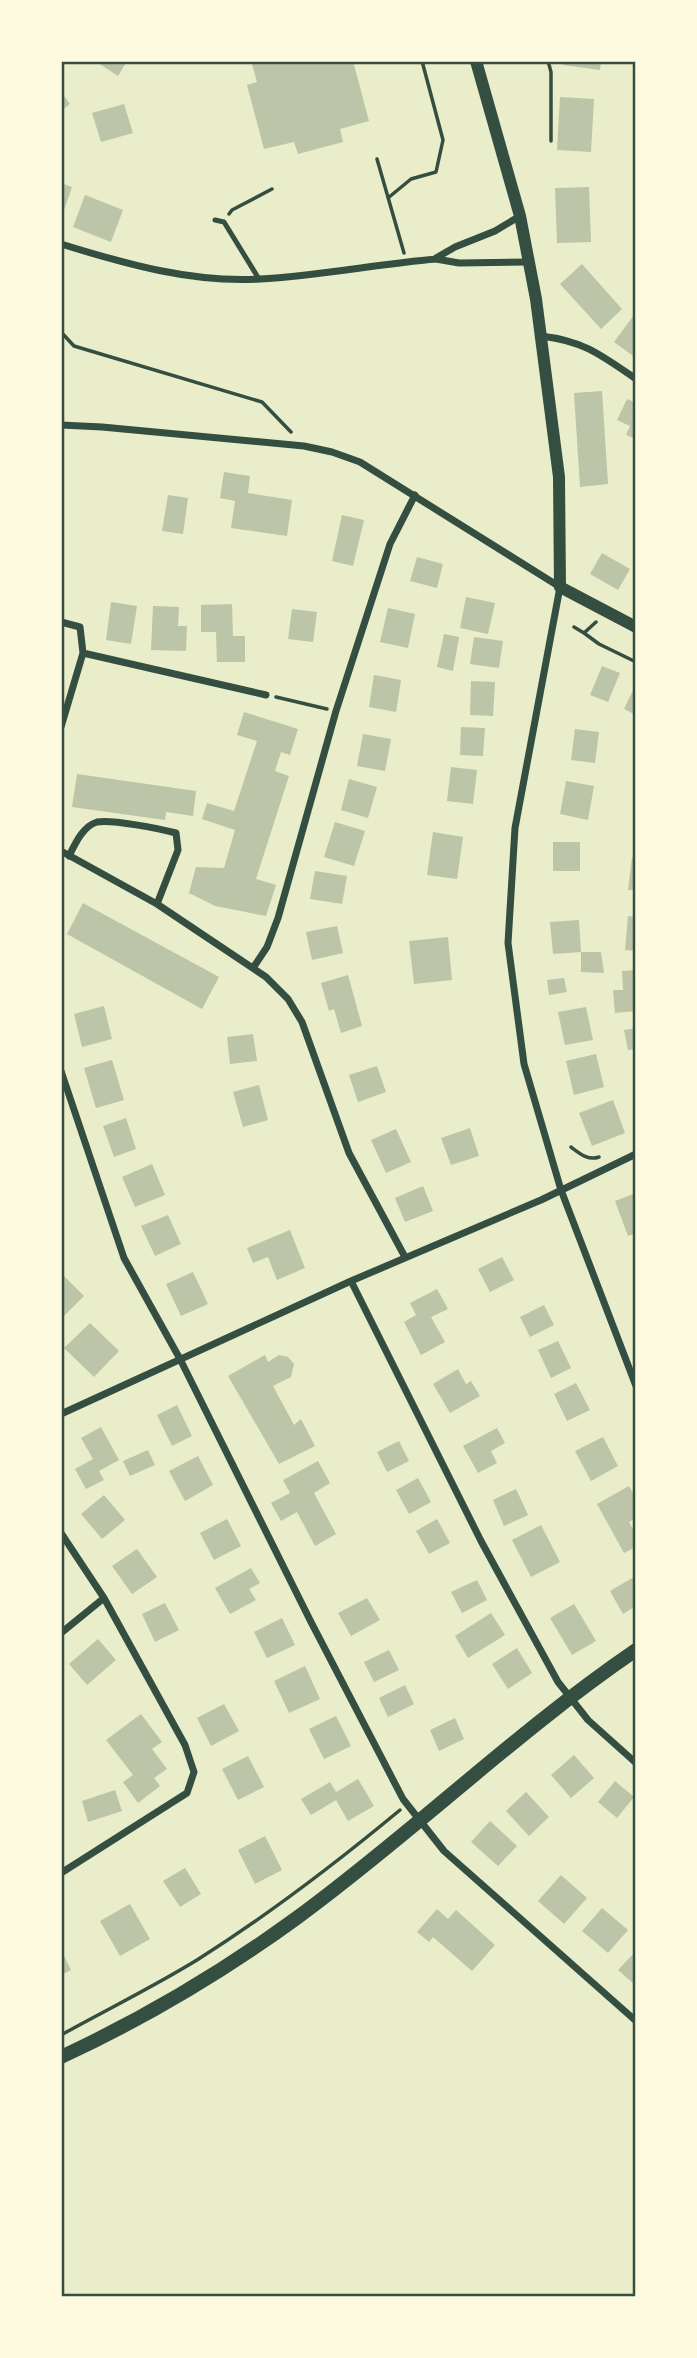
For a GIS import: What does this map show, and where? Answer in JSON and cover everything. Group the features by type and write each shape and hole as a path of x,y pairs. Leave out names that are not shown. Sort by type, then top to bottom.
{"main road":[{"path":"61,2057 214,1976 299,1916 570,1698 636,1650"}],"street":[{"path":"475,61 520,216 541,336 559,477 560,587 515,828 508,943 524,1064 561,1190 598,1293 636,1386"},
{"path":"436,259 520,216"},
{"path":"61,244 151,270 204,278 259,279 436,259 459,263 529,262"},
{"path":"541,336 573,341 593,349 636,379"},
{"path":"61,425 304,446 332,452 360,462 504,554 526,564 560,587 636,626"},
{"path":"253,968 267,947 278,918 336,711 390,544 415,495"},
{"path":"61,622 80,627 83,653 61,726"},
{"path":"83,653 266,695"},
{"path":"157,904 178,850 176,833 148,826 97,822 83,832 65,853 157,904 266,977 288,999 302,1022 349,1153 405,1256"},
{"path":"61,1071 124,1258 180,1359 311,1622 407,1805 444,1851 636,2021"},
{"path":"61,1414 405,1256 561,1190 636,1154"},
{"path":"351,1281 481,1541 558,1682 588,1720 636,1763"},
{"path":"61,1533 104,1598 185,1745 194,1772 187,1793 61,1873"},
{"path":"61,1633 104,1598"}],"lane":[{"path":"215,220 224,222 259,279"}],"path":[{"path":"388,198 411,178 436,172 443,147 422,61"},
{"path":"548,61 551,72 551,141"},
{"path":"377,159 407,262"},
{"path":"224,222 232,210 272,189"},
{"path":"61,331 74,346 262,402 304,446"},
{"path":"583,633 596,622"},
{"path":"574,627 599,644 636,662"},
{"path":"266,695 336,711"},
{"path":"571,1147 581,1155 595,1158 605,1154"},
{"path":"61,2035 196,1961 267,1913 407,1805"}],"building":[{"path":"95,61 127,61 118,76"},
{"path":"251,61 353,61 369,121 340,129 343,142 298,154 294,142 264,149 247,85 257,82"},
{"path":"563,61 601,61 600,70 563,65"},
{"path":"61,92 70,104 61,111"},
{"path":"560,97 594,99 591,152 557,150"},
{"path":"124,104 133,133 101,142 92,113"},
{"path":"61,183 72,187 62,216 61,216"},
{"path":"589,187 591,242 557,243 555,188"},
{"path":"85,195 123,210 111,242 73,227"},
{"path":"582,264 622,309 601,329 560,284"},
{"path":"634,315 636,316 636,358 614,342"},
{"path":"602,391 608,484 580,487 574,393"},
{"path":"627,399 636,403 636,439 626,435 630,426 617,420"},
{"path":"224,472 250,476 248,493 292,500 287,536 231,528 235,501 220,498"},
{"path":"168,495 188,498 183,534 162,531"},
{"path":"342,515 364,520 353,566 332,561"},
{"path":"602,553 630,569 618,590 590,574"},
{"path":"417,557 443,564 437,588 410,581"},
{"path":"466,597 495,603 488,634 460,628"},
{"path":"111,602 137,606 131,644 106,640"},
{"path":"232,604 233,636 245,636 245,662 217,662 216,632 201,632 201,605"},
{"path":"153,606 179,607 178,626 187,626 186,651 151,650"},
{"path":"388,608 415,614 408,648 380,642"},
{"path":"292,609 317,612 313,642 288,639"},
{"path":"444,634 459,637 453,671 437,667"},
{"path":"474,637 503,641 499,668 470,664"},
{"path":"602,666 620,673 608,702 590,695"},
{"path":"374,675 401,680 396,712 369,707"},
{"path":"471,681 495,682 493,716 470,715"},
{"path":"636,684 636,715 624,709"},
{"path":"244,712 298,729 290,755 281,752 275,771 289,776 256,879 276,885 266,916 215,906 189,893 196,867 224,868 235,830 202,819 207,803 234,811 257,741 237,735"},
{"path":"461,727 485,728 483,756 460,755"},
{"path":"575,729 599,732 595,763 571,760"},
{"path":"363,734 391,739 385,771 357,766"},
{"path":"451,767 477,770 473,804 447,801"},
{"path":"77,774 196,791 193,816 166,812 165,820 72,807"},
{"path":"349,779 377,787 368,818 341,810"},
{"path":"566,781 594,786 588,820 560,814"},
{"path":"335,822 365,831 354,866 324,857"},
{"path":"433,832 463,837 457,879 427,875"},
{"path":"553,842 580,842 580,871 553,871"},
{"path":"632,857 636,857 636,890 628,890"},
{"path":"315,871 347,876 342,904 310,899"},
{"path":"83,903 219,977 202,1009 67,934"},
{"path":"628,916 636,917 636,951 625,950"},
{"path":"579,920 581,952 553,954 550,922"},
{"path":"337,926 343,953 312,960 306,932"},
{"path":"448,937 452,980 414,984 409,941"},
{"path":"581,952 601,952 604,973 581,972"},
{"path":"636,970 636,1011 615,1013 613,990 623,990 622,971"},
{"path":"348,975 362,1026 341,1033 334,1009 329,1011 321,983"},
{"path":"564,978 567,992 549,995 547,980"},
{"path":"104,1006 112,1039 82,1047 74,1014"},
{"path":"586,1007 593,1040 565,1045 558,1012"},
{"path":"636,1028 636,1049 628,1050 624,1030"},
{"path":"253,1034 257,1061 230,1064 227,1037"},
{"path":"596,1054 604,1087 574,1095 566,1061"},
{"path":"112,1060 124,1100 96,1108 84,1068"},
{"path":"377,1066 386,1092 358,1102 349,1075"},
{"path":"259,1085 268,1120 243,1127 233,1092"},
{"path":"613,1100 625,1133 592,1146 579,1113"},
{"path":"126,1118 136,1149 114,1157 103,1126"},
{"path":"470,1128 479,1156 451,1165 441,1138"},
{"path":"396,1129 411,1162 386,1173 371,1140"},
{"path":"152,1164 165,1195 135,1207 122,1177"},
{"path":"423,1186 433,1211 405,1222 395,1198"},
{"path":"636,1193 636,1233 628,1236 615,1201"},
{"path":"168,1215 181,1244 155,1256 141,1226"},
{"path":"290,1230 305,1268 277,1280 268,1257 253,1263 247,1248"},
{"path":"502,1257 514,1280 490,1292 478,1269"},
{"path":"193,1272 208,1304 181,1316 166,1284"},
{"path":"61,1273 84,1296 61,1319"},
{"path":"437,1289 448,1309 431,1317 445,1342 421,1355 404,1322 416,1315 410,1303"},
{"path":"544,1305 554,1325 530,1337 520,1317"},
{"path":"90,1323 119,1351 94,1377 64,1348"},
{"path":"558,1341 571,1368 551,1378 538,1350"},
{"path":"265,1355 268,1362 279,1355 288,1357 294,1364 291,1377 273,1386 294,1425 301,1419 315,1446 279,1464 228,1376"},
{"path":"458,1369 466,1384 471,1381 480,1396 450,1413 433,1384"},
{"path":"576,1383 590,1410 567,1421 554,1394"},
{"path":"177,1405 192,1436 172,1446 157,1415"},
{"path":"101,1427 119,1460 99,1471 104,1480 86,1489 75,1469 93,1459 81,1438"},
{"path":"497,1428 505,1443 491,1451 497,1463 478,1473 463,1446"},
{"path":"603,1437 618,1466 591,1481 575,1451"},
{"path":"399,1441 409,1461 387,1472 377,1452"},
{"path":"148,1450 155,1465 130,1476 123,1461"},
{"path":"198,1456 213,1485 185,1501 169,1471"},
{"path":"318,1461 330,1483 314,1493 336,1534 315,1546 297,1512 281,1521 271,1503 290,1493 283,1480"},
{"path":"418,1478 431,1502 409,1514 396,1490"},
{"path":"629,1486 636,1498 636,1518 629,1522 636,1534 636,1547 624,1553 597,1504"},
{"path":"516,1489 528,1515 504,1526 493,1500"},
{"path":"104,1495 125,1520 102,1539 81,1514"},
{"path":"227,1519 241,1546 214,1560 200,1533"},
{"path":"437,1519 450,1543 429,1554 416,1531"},
{"path":"541,1525 560,1562 531,1577 512,1540"},
{"path":"137,1549 157,1577 132,1594 112,1566"},
{"path":"251,1568 260,1583 249,1589 256,1600 230,1614 215,1588"},
{"path":"634,1577 636,1606 623,1614 610,1591"},
{"path":"477,1580 487,1600 462,1613 451,1592"},
{"path":"367,1598 380,1620 351,1636 338,1613"},
{"path":"165,1603 179,1630 155,1642 142,1614"},
{"path":"574,1604 596,1641 572,1655 550,1618"},
{"path":"491,1613 505,1635 468,1658 455,1636"},
{"path":"282,1618 295,1645 267,1658 254,1632"},
{"path":"98,1639 116,1660 87,1685 69,1664"},
{"path":"517,1648 532,1673 508,1689 492,1664"},
{"path":"389,1650 399,1670 374,1682 364,1662"},
{"path":"305,1666 320,1699 289,1713 274,1681"},
{"path":"405,1685 414,1704 388,1717 379,1698"},
{"path":"224,1704 239,1731 211,1746 197,1718"},
{"path":"141,1714 162,1742 152,1749 167,1769 154,1778 160,1786 138,1803 123,1782 133,1775 106,1740"},
{"path":"336,1716 351,1746 324,1759 309,1729"},
{"path":"455,1718 464,1739 439,1751 430,1730"},
{"path":"574,1755 594,1778 571,1798 551,1775"},
{"path":"248,1756 264,1787 238,1800 222,1769"},
{"path":"358,1779 374,1806 348,1821 336,1800 311,1815 301,1799 330,1782 336,1792"},
{"path":"615,1781 634,1797 617,1818 598,1802"},
{"path":"115,1790 122,1811 88,1822 82,1801"},
{"path":"526,1792 549,1817 529,1836 506,1811"},
{"path":"490,1821 517,1846 498,1866 471,1842"},
{"path":"265,1836 282,1870 255,1884 238,1850"},
{"path":"185,1868 201,1894 180,1907 163,1881"},
{"path":"561,1875 587,1898 564,1924 538,1901"},
{"path":"130,1904 150,1939 120,1956 100,1921"},
{"path":"602,1908 628,1930 608,1953 582,1931"},
{"path":"437,1909 448,1919 456,1910 495,1945 472,1971 433,1937 429,1942 417,1932"},
{"path":"61,1950 71,1970 61,1975"},
{"path":"636,1951 636,1986 618,1970"}]}
